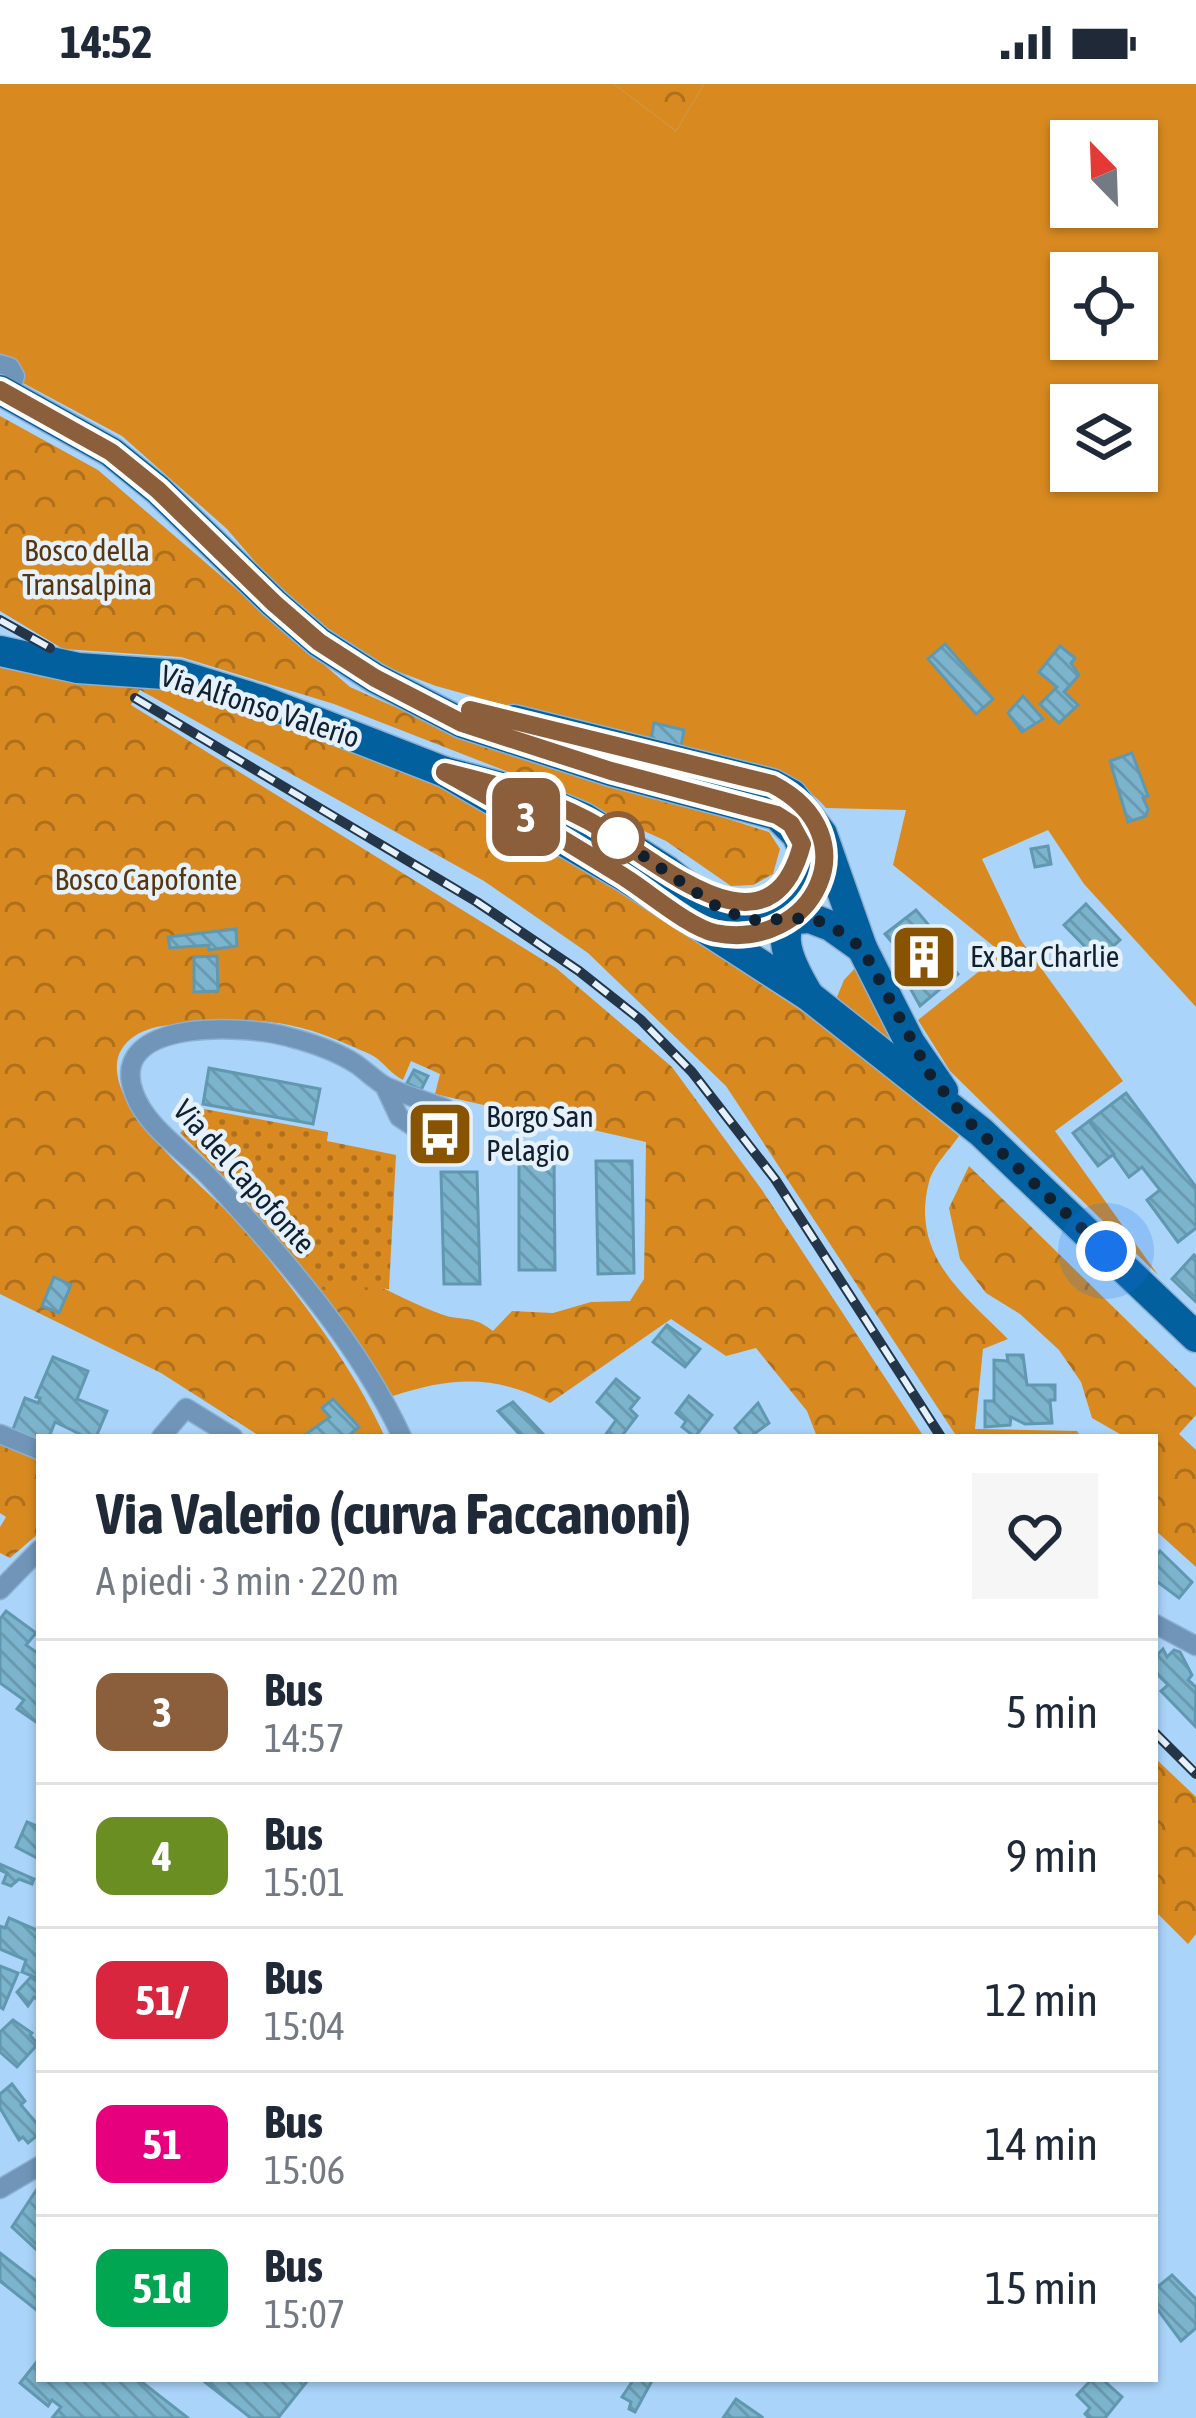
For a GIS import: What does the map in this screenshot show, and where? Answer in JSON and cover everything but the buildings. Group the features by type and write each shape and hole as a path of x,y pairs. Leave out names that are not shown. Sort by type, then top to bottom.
{"main road":[{"path":"3,383 111,452 158,490 319,642 375,678 462,723 611,771 777,815 791,824 815,851 931,1076 966,1119 1196,1336"},
{"name":"Via Alfonso Valerio","path":"0,651 78,668 179,675 303,716 445,772 528,794 566,810 613,835 738,918 810,918 832,926 862,948"},
{"name":"Via Alfonso Valerio","path":"445,772 577,848 809,997 966,1119"},
{"path":"667,871 713,896 754,903 779,892 815,851"},
{"path":"809,997 785,950 783,935 815,851"},
{"path":"709,932 747,936 768,932 788,918"}],"street":[{"name":"Via del Capofonte","path":"384,1085 323,1048 266,1031 167,1035 136,1053 129,1071 134,1095 149,1118 213,1181 292,1274 375,1388 400,1434"},
{"path":"164,1434 186,1408 228,1434"},
{"path":"0,1434 36,1449"},
{"path":"0,1590 8,1567 36,1552"},
{"path":"1158,1626 1196,1646"},
{"path":"0,2189 36,2168"}],"green space":[{"path":"0,84 614,84 676,131 704,84 1196,84 1196,1007 1084,884 1048,830 982,859 1020,939 1123,1081 1055,1131 1158,1275 950,1071 918,1020 1002,953 893,865 906,810 826,808 778,776 680,752 684,730 654,723 650,745 436,686 365,659 294,607 227,529 122,436 23,383 23,373 0,356"},
{"path":"614,84 704,84 676,131"},
{"name":"Bosco della Transalpina","path":"0,416 98,470 350,687 433,724 769,832 780,849 773,874 753,885 731,886 666,841 547,787 334,704 181,657 63,649 0,611"},
{"name":"Bosco Capofonte","path":"0,665 42,677 153,684 229,704 436,785 563,855 814,1019 959,1136 929,1182 925,1208 927,1231 945,1271 1008,1339 983,1349 975,1429 1079,1434 955,1434 726,1086 588,953 484,881 140,690 131,705 556,968 672,1067 762,1190 922,1434 816,1434 807,1411 756,1348 726,1356 671,1319 550,1403 510,1387 472,1382 434,1385 393,1396 316,1286 384,1289 493,1331 512,1311 553,1313 591,1302 630,1301 644,1279 646,1142 435,1094 440,1074 411,1061 403,1080 367,1053 319,1033 278,1023 218,1022 142,1032 126,1043 117,1060 122,1091 149,1133 241,1226 301,1301 355,1381 383,1434 256,1434 161,1373 0,1294"},
{"path":"856,967 904,1059 842,1007 837,997"},
{"path":"204,1109 328,1132 327,1141 396,1155 389,1289 316,1286 236,1189 180,1133"},
{"path":"969,1166 1196,1388 1196,1415 1179,1434 1196,1450 1196,1567 1158,1533 1158,1434 1120,1434 1092,1418 1081,1382 1059,1350 1020,1314 986,1293 960,1259 949,1208"},
{"path":"0,1444 36,1459 36,1536 10,1558 0,1553 0,1527 6,1517 0,1513"},
{"path":"1158,1761 1196,1797 1196,1934 1188,1944 1158,1914"}],"railway":[{"path":"0,620 50,648"},
{"path":"135,698 477,902 641,1020 692,1072 775,1179 939,1434"},
{"path":"1158,1736 1196,1774"}],"bus line":[{"name":"3","path":"0,390 111,452 158,490 319,642 375,678 462,723 611,771 753,807 791,824 802,844 790,879 767,899 738,903 713,896 667,871 584,818 528,794 445,772 622,875 709,932 747,936 768,932 812,897 822,880 828,858 822,833 792,795 772,784 470,710"}],"place":[{"name":"Ex Bar Charlie","path":"924,957"},
{"name":"Borgo San Pelagio","path":"440,1134"}],"route":[{"path":"618,838 613,835 738,918 810,918 832,926 862,948 931,1076 966,1119 1106,1251"}]}
